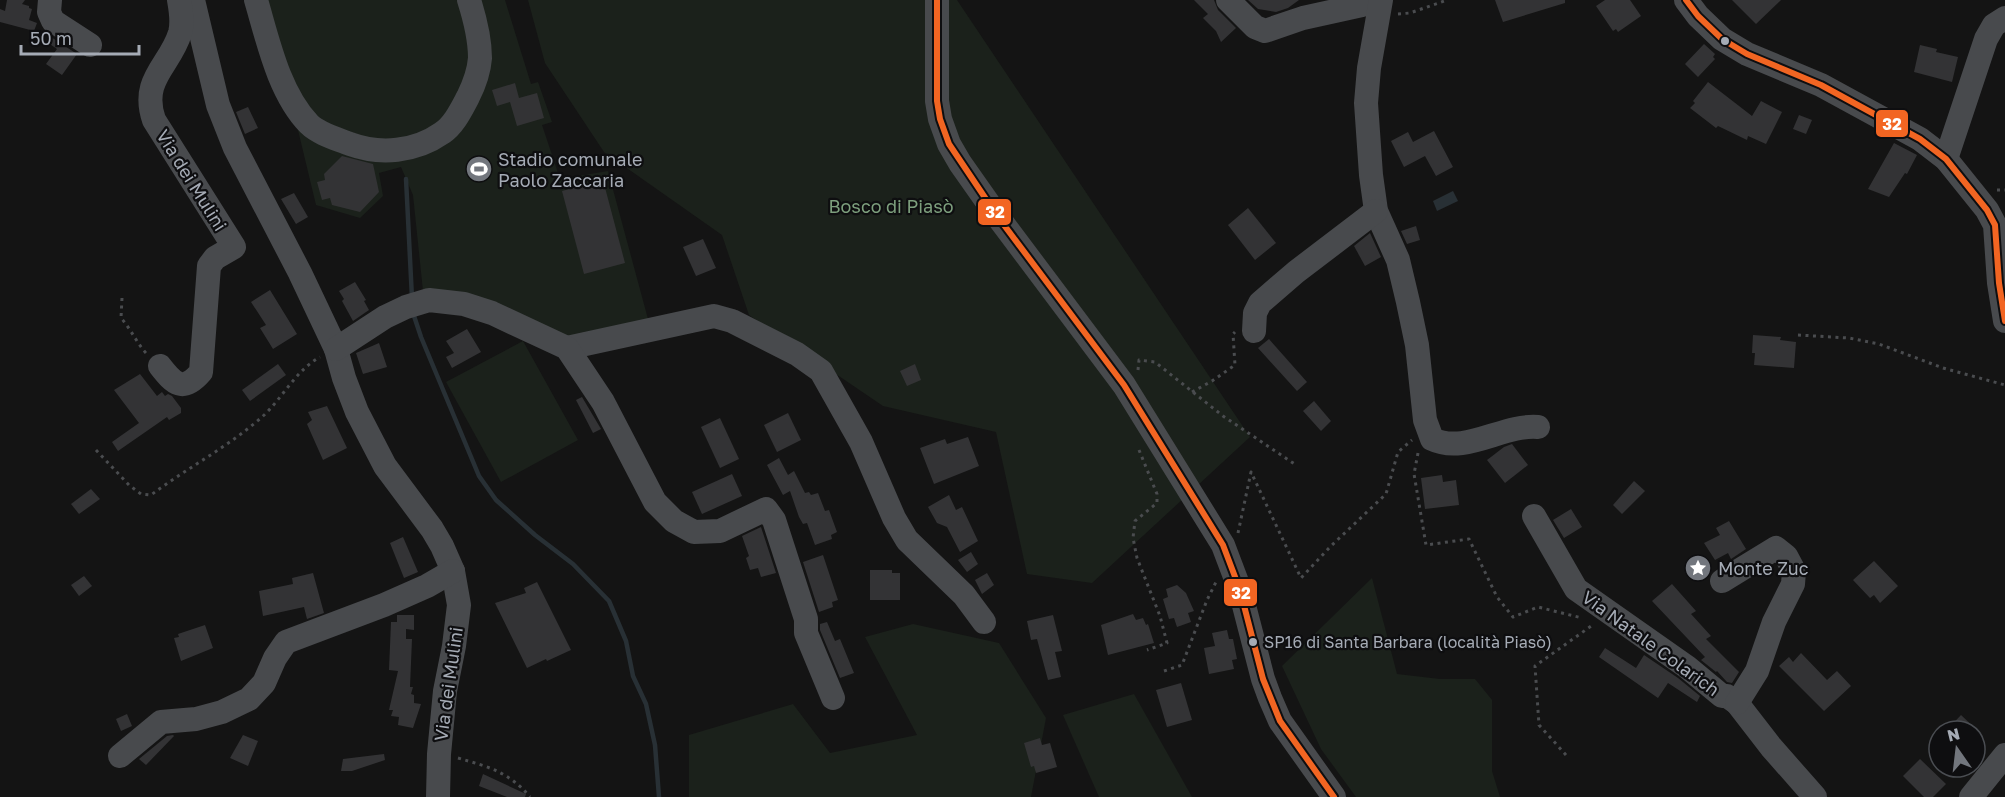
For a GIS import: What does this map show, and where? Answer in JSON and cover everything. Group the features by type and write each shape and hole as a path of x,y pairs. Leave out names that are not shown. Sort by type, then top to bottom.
{"street":[{"path":"50,0 49,12 53,21 90,45"},
{"name":"Via dei Mulini","path":"160,366 170,379 179,385 194,380 201,372 208,266 215,258 234,247 154,120 151,111 150,94 154,77 179,36 182,24 179,0"},
{"name":"Via dei Mulini","path":"193,0 218,105 235,148 300,273 336,349 357,412 385,466 432,528 453,572 459,605 445,691 439,754 438,797"},
{"path":"256,0 272,58 295,107 311,127 362,148 389,152 417,145 442,133 459,116 474,83 480,59 478,30 469,0"},
{"path":"937,0 937,100 940,119 949,144 998,217 1131,395 1223,545 1240,590 1263,679 1280,721 1334,797"},
{"path":"1228,0 1254,27 1265,31 1303,18 1362,5 1377,5 1366,103 1367,136 1376,211 1398,260 1417,345 1420,387 1429,432 1442,444 1461,443 1525,426 1538,427"},
{"path":"1686,0 1698,16 1722,39 1747,54 1821,85 1920,139 1946,159 1987,210 1995,225 1999,283 2005,321"},
{"path":"1946,159 1986,39 1994,25 2005,18"},
{"path":"1254,322 1260,303 1296,272 1376,211"},
{"path":"336,349 385,317 429,300 464,304 492,313 567,348 603,402 655,502 674,521 694,532 720,531 766,509 774,520 806,619 806,633 833,698"},
{"path":"567,348 714,316 732,321 797,354 821,371 840,402 866,452 894,518 907,540 964,595 984,622"},
{"name":"Via Natale Colarich","path":"1534,516 1576,589 1687,667 1722,696 1727,696 1737,704 1815,797"},
{"name":"Via Natale Colarich","path":"1722,581 1776,548 1786,556 1794,572 1793,584 1774,622 1757,671 1737,704"},
{"path":"120,756 161,722 196,719 222,712 249,699 264,683 275,658 286,642 384,605 453,572"},
{"path":"1971,797 2005,755"}],"path":[{"path":"1377,5 1410,13 1447,0"},
{"path":"122,298 121,318 131,329 134,338 144,351 160,366"},
{"path":"1192,392 1235,365 1233,334 1254,322"},
{"path":"1798,335 1849,338 1879,344 1943,368 2005,385"},
{"path":"96,450 129,485 141,494 151,495 245,430 279,400 298,376 315,360 336,349"},
{"path":"1131,395 1138,388 1139,360 1155,362 1223,416 1296,465"},
{"path":"1164,671 1182,664 1207,600 1216,582 1231,565 1251,472 1301,578 1330,546 1386,494 1398,452 1429,432"},
{"path":"1429,432 1418,454 1414,474 1426,545 1469,539 1497,597 1513,616 1538,607 1598,622 1535,666 1539,725 1566,755"},
{"path":"1137,443 1157,494 1157,503 1150,512 1135,521 1133,538 1137,558 1160,616 1167,643 1147,650"},
{"path":"439,754 478,764 508,776 519,784 530,797"}],"green space":[{"name":"Stadio comunale Paolo Zaccaria","path":"251,0 505,0 531,84 538,82 552,122 542,125 560,179 608,171 648,319 569,339 479,298 455,291 423,291 413,195 401,167 379,173 383,196 360,218 316,205 298,130 266,60"},
{"name":"Bosco di Piasò","path":"528,0 957,0 1250,437 1092,583 1027,574 996,432 883,406 749,315 722,235 604,152 545,63"},
{"path":"523,341 578,440 501,482 446,382"},
{"path":"1372,578 1397,674 1440,679 1475,679 1492,700 1492,771 1500,797 1356,797 1321,749 1282,666"},
{"path":"913,624 999,643 1046,718 1031,797 689,797 689,735 793,704 830,753 917,735 865,637"},
{"path":"1134,694 1192,797 1099,797 1063,715"}],"shaded area":[{"path":"1453,191 1458,201 1437,211 1433,201"}],"building":[{"path":"7,0 25,0 22,4 32,9 29,20 37,23 34,31 0,22 0,9 5,11"},
{"path":"1194,0 1214,0 1218,10 1236,28 1221,42 1216,31 1203,18 1208,14"},
{"path":"1248,0 1299,0 1288,8 1276,12 1258,9"},
{"path":"1495,0 1565,0 1565,3 1503,22"},
{"path":"1605,0 1630,0 1641,16 1618,32 1616,29 1613,31 1596,6"},
{"path":"1732,0 1781,0 1756,24"},
{"path":"51,37 77,54 62,75 46,64 57,49 47,42"},
{"path":"1704,44 1715,54 1713,57 1715,59 1698,77 1685,64"},
{"path":"1920,45 1937,49 1936,52 1958,57 1952,82 1914,72"},
{"path":"1708,82 1752,116 1761,101 1782,112 1766,144 1748,136 1747,140 1718,126 1716,128 1690,108"},
{"path":"515,83 519,98 537,93 544,118 517,126 510,102 497,106 492,90"},
{"path":"248,107 258,128 245,134 236,112"},
{"path":"1799,115 1812,120 1806,134 1793,129"},
{"path":"1434,131 1453,167 1436,176 1425,156 1404,167 1391,141 1408,132 1413,142"},
{"path":"1894,143 1917,155 1907,174 1905,173 1889,197 1868,189"},
{"path":"342,156 373,164 379,192 360,212 332,205 330,198 322,200 317,182 325,180 324,174"},
{"path":"603,180 625,263 584,274 562,191"},
{"path":"294,193 308,217 296,224 281,199"},
{"path":"1248,208 1276,243 1255,260 1228,225"},
{"path":"1416,226 1420,240 1407,244 1401,231"},
{"path":"1370,233 1381,257 1365,266 1354,246"},
{"path":"703,239 716,268 696,276 683,247"},
{"path":"355,282 369,310 353,321 339,291"},
{"path":"270,290 297,334 273,349 260,328 266,325 251,302"},
{"path":"467,329 481,352 452,368 446,357 454,353 446,341"},
{"path":"1753,335 1781,337 1780,340 1796,342 1794,368 1754,365"},
{"path":"1269,339 1307,382 1297,391 1258,348"},
{"path":"379,343 387,367 363,374 356,353"},
{"path":"278,364 286,375 250,401 242,390"},
{"path":"915,364 921,380 907,386 900,371"},
{"path":"140,374 157,396 162,392 165,396 168,394 172,396 181,408 181,413 169,420 167,417 118,451 112,442 139,423 114,390"},
{"path":"582,397 601,429 593,433 576,400"},
{"path":"1314,401 1331,421 1321,431 1303,411"},
{"path":"327,406 347,448 323,460 307,424 312,420 308,412"},
{"path":"788,413 801,440 777,452 764,425"},
{"path":"720,418 739,459 720,468 701,427"},
{"path":"968,437 979,466 934,484 920,448 945,439 947,444"},
{"path":"1512,444 1528,465 1505,483 1487,460"},
{"path":"779,458 788,475 794,471 805,493 809,492 811,495 818,493 825,511 829,510 837,532 831,535 832,539 815,545 807,523 803,524 799,517 790,491 783,495 767,465"},
{"path":"732,474 742,496 702,514 692,492"},
{"path":"1442,475 1443,482 1456,480 1459,505 1425,509 1421,478"},
{"path":"1634,481 1645,491 1622,514 1613,505"},
{"path":"91,489 100,499 79,514 71,504"},
{"path":"949,495 956,510 962,507 978,541 960,552 947,527 937,523 928,507"},
{"path":"1571,509 1582,527 1564,538 1553,520"},
{"path":"1729,521 1746,549 1731,559 1728,553 1715,560 1704,543 1720,535 1716,528"},
{"path":"761,527 776,573 761,577 758,568 750,570 746,558 749,556 742,536"},
{"path":"403,537 418,572 404,578 390,543"},
{"path":"971,552 978,564 967,572 958,560"},
{"path":"823,555 838,600 832,602 833,607 819,612 803,562"},
{"path":"1874,561 1898,586 1880,603 1874,595 1870,598 1853,580"},
{"path":"870,570 892,570 892,573 900,573 900,600 870,600"},
{"path":"313,573 324,613 307,619 304,607 263,616 259,591 293,584 292,578"},
{"path":"987,573 994,585 982,594 975,580"},
{"path":"84,576 92,586 79,596 71,585"},
{"path":"537,582 571,650 527,668 495,603 526,593 524,588"},
{"path":"1672,584 1696,611 1691,614 1711,636 1706,639 1739,672 1732,683 1727,682 1717,671 1701,660 1705,657 1652,601"},
{"path":"1177,585 1186,593 1194,611 1188,613 1191,622 1177,627 1174,618 1169,619 1163,599 1168,597 1166,589"},
{"path":"1133,614 1136,620 1143,618 1146,625 1148,624 1154,643 1108,655 1101,625"},
{"path":"397,615 414,615 414,630 406,629 406,639 412,639 410,687 413,687 411,694 414,695 414,703 421,704 413,728 398,725 399,717 391,716 393,710 389,710 398,671 389,670 391,622 397,622"},
{"path":"1053,615 1062,651 1055,652 1061,677 1048,680 1037,639 1031,640 1027,621"},
{"path":"827,622 835,641 840,639 854,673 840,678 820,630 820,624"},
{"path":"205,625 213,648 181,661 174,638 179,637 178,634"},
{"path":"1227,630 1229,639 1233,639 1237,659 1232,660 1234,669 1209,674 1204,648 1215,646 1212,633"},
{"path":"1605,648 1636,668 1644,655 1700,696 1697,702 1668,683 1658,698 1599,657"},
{"path":"1801,653 1827,680 1837,671 1851,686 1824,711 1779,666 1789,657 1793,662"},
{"path":"1181,683 1192,720 1167,727 1156,690"},
{"path":"127,714 132,726 121,731 116,719"},
{"path":"173,735 146,765 139,759 167,736"},
{"path":"243,735 258,741 248,766 230,758"},
{"path":"1040,738 1042,745 1050,743 1057,767 1036,773 1034,766 1031,767 1024,743"},
{"path":"384,754 385,760 352,771 341,771 343,759"},
{"path":"1920,759 1927,766 1927,779 1941,779 1946,784 1933,797 1924,797 1903,776"},
{"path":"483,774 526,794 525,797 507,797 479,786"}],"waterway":[{"path":"406,179 412,298"},
{"path":"413,313 479,476 496,500 535,535 573,564 609,601 626,641 633,676 646,704 655,745 659,797"}],"transit line":[{"name":"32","path":"937,0 937,101 940,119 949,144 998,217 1124,385 1223,545 1240,590 1263,679 1280,721 1334,797"},
{"name":"32","path":"1686,0 1698,16 1722,39 1747,54 1821,85 1920,139 1946,159 1987,210 1995,225 1999,283 2005,321"}],"place":[{"name":"Stadio comunale Paolo Zaccaria","path":"479,169"},
{"name":"Monte Zuc","path":"1698,568"},
{"name":"SP16 di Santa Barbara (località Piasò)","path":"1253,642"}]}
